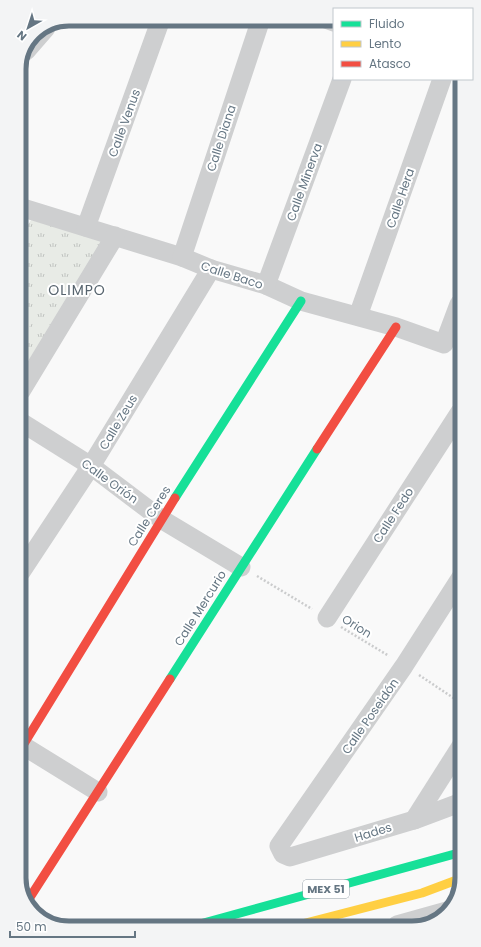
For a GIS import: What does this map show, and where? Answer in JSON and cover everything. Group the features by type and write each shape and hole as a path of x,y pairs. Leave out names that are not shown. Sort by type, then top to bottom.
{"street":[{"name":"Calle Venus","path":"86,228 158,26"},
{"name":"Calle Diana","path":"182,257 259,26"},
{"name":"Calle Minerva","path":"266,285 342,80"},
{"name":"Calle Hera","path":"358,316 442,80"},
{"name":"Calle Baco","path":"26,212 115,236 182,257 211,270 266,285 301,301 396,327 444,344 455,315"},
{"path":"26,381 115,236"},
{"name":"Calle Zeus","path":"26,564 91,466 211,270"},
{"name":"Calle Ceres","path":"26,739 161,519 301,301"},
{"name":"Calle Mercurio","path":"30,897 396,327"},
{"name":"Calle Fedo","path":"327,618 455,420"},
{"name":"Calle Orión","path":"26,425 91,466 161,519 241,567"},
{"name":"Calle Poseidón","path":"283,854 279,846 404,666 455,586"},
{"path":"26,748 98,792"},
{"path":"414,820 455,755"},
{"name":"Hades","path":"283,854 290,857 414,820 455,805"},
{"name":"MEX 51","path":"211,921 455,854"},
{"name":"MEX 51","path":"313,921 422,893 455,881"},
{"path":"411,921 435,914"}],"path":[{"name":"Orion","path":"241,567 327,618 455,700"}],"green space":[{"path":"31,220 107,241 26,365 26,228"},
{"path":"26,308 37,315 26,332"}],"traffic: fast":[{"path":"175,498 301,301"},
{"path":"170,679 317,449"},
{"path":"211,921 455,854"}],"traffic: slow":[{"path":"313,921 422,893 455,881"}],"traffic: jam":[{"path":"317,449 396,327"},
{"path":"26,740 175,498"},
{"path":"30,897 170,679"}],"district":[{"name":"OLIMPO","path":"77,290"}]}
